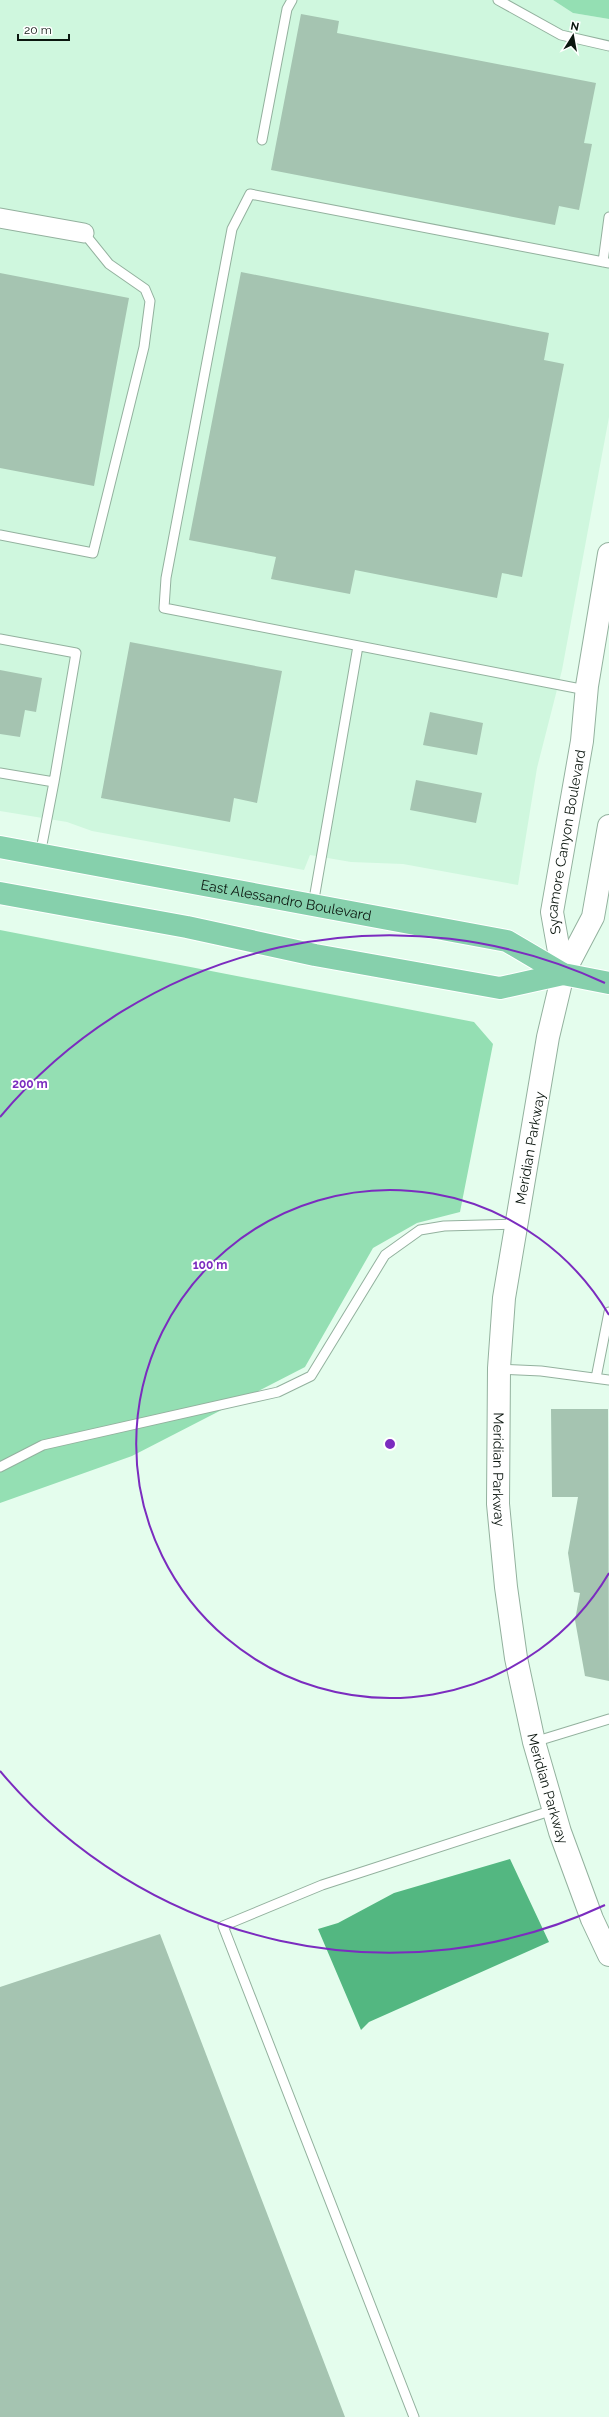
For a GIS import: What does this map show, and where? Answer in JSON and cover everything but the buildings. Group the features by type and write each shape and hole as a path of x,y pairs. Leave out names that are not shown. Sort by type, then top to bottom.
{"main road":[{"name":"Sycamore Canyon Boulevard","path":"563,974 552,912 582,741 586,690 609,554"},
{"name":"Sycamore Canyon Boulevard","path":"563,974 593,917 609,826"},
{"name":"East Alessandro Boulevard","path":"0,847 507,941 563,974 609,983"},
{"name":"East Alessandro Boulevard","path":"0,893 187,928 316,955 500,988 563,974"},
{"name":"Meridian Parkway","path":"563,974 548,1037 504,1298 499,1368 498,1504 504,1572 516,1658 534,1742 554,1810 592,1919 609,1955"}],"street":[{"path":"0,218 84,233"}],"lane":[{"path":"262,140 287,9 292,0"},
{"path":"498,0 561,35 609,46"},
{"path":"586,690 164,608 166,578 232,229 250,194 606,262 609,217"},
{"path":"0,535 93,552 144,346 150,302 145,289 109,264 84,233"},
{"path":"0,639 76,653 40,855"},
{"path":"313,905 358,646"},
{"path":"0,773 54,782"},
{"path":"0,1466 43,1445 278,1392 311,1376 385,1255 420,1230 444,1226 517,1224"},
{"path":"596,1378 609,1312"},
{"path":"499,1368 609,1380"},
{"path":"534,1742 609,1718"},
{"path":"414,2417 223,1926 322,1885 554,1810"}],"shaded area":[{"path":"0,0 553,0 573,13 609,19 609,417 562,670 537,768 518,885 403,864 351,862 310,855 304,870 92,831 67,822 0,811"},
{"path":"553,0 609,0 609,19 573,13"},
{"path":"0,930 474,1022 493,1044 460,1212 417,1223 373,1248 305,1367 132,1456 0,1503"},
{"path":"510,1859 549,1942 369,2022 361,2030 318,1929 338,1923 394,1893"}]}
